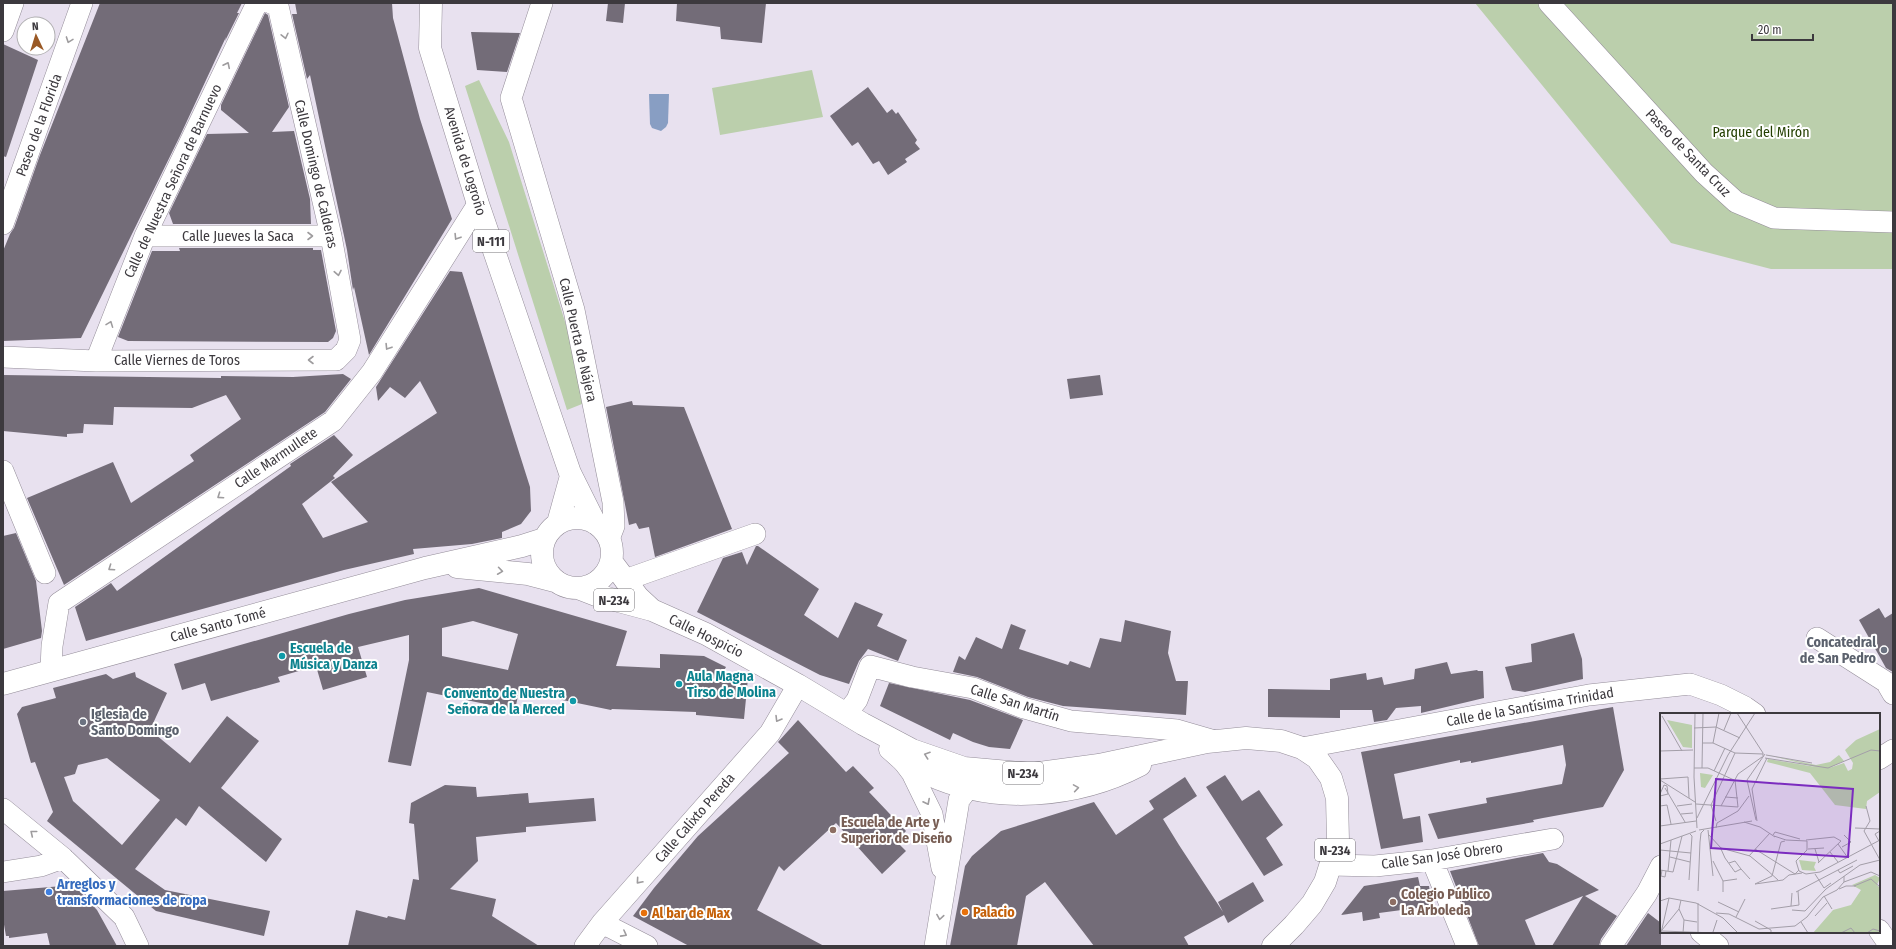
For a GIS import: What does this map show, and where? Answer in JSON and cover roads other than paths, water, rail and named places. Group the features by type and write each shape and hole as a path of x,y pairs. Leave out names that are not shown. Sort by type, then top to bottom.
{"main road":[{"name":"Avenida de Logroño","path":"431,3 430,48 478,204 571,476 595,523"},
{"path":"558,523 571,476"},
{"path":"577,517 595,523 604,530 609,539 612,550 611,561 600,579 589,586 578,588 566,586 555,581 547,572 542,562 541,550 544,539 550,530 558,523 577,517"},
{"name":"Calle Santo Tomé","path":"3,684 434,565 522,546 544,539"},
{"name":"Calle Hospicio","path":"611,561 638,597 652,610"},
{"name":"Calle Santo Tomé","path":"434,565 480,568 528,574 555,581"},
{"name":"Calle Hospicio","path":"578,588 596,595 652,610 706,634 798,685 854,719"},
{"path":"854,719 907,764 946,782 975,785 986,792 1033,793 1080,787 1126,772 1172,749"},
{"name":"N-234","path":"854,719 912,750 964,768 1032,774 1099,765 1215,741 1246,738 1281,741 1302,748 1317,758 1331,778 1337,798 1338,840 1325,882 1312,904 1273,946"}],"street":[{"path":"3,31 13,3"},
{"name":"Paseo de la Florida","path":"3,224 82,3"},
{"name":"Calle de Nuestra Señora de Barnuevo","path":"96,360 145,236 257,3"},
{"name":"Calle Domingo de Calderas","path":"271,3 278,6 331,236 350,340 346,350"},
{"name":"Calle Puerta de Nájera","path":"542,3 511,98 574,310 613,502 614,526 609,539"},
{"name":"Paseo de Santa Cruz","path":"1549,3 1704,173 1736,202 1774,218 1893,222"},
{"name":"Calle Marmullete","path":"51,670 52,646 59,603 333,421 372,372 478,204"},
{"name":"Calle Jueves la Saca","path":"145,236 331,236"},
{"name":"Calle Viernes de Toros","path":"3,357 96,360 336,360 346,350"},
{"path":"3,471 45,573"},
{"path":"625,580 755,534"},
{"path":"1817,638 1886,682 1893,694"},
{"name":"Calle San Martín","path":"854,719 857,700 870,666 912,677 972,688 1024,708 1071,721 1177,730 1215,741"},
{"name":"Calle de la Santísima Trinidad","path":"1302,748 1581,696 1690,684 1721,695 1754,713"},
{"name":"Calle Calixto Pereda","path":"585,946 602,923 770,732 798,685"},
{"path":"1880,758 1893,750"},
{"path":"899,757 912,773 932,814 939,847 944,890"},
{"path":"935,946 959,800 975,785 1045,781 1061,777 1081,767"},
{"path":"3,809 63,858 124,917 139,945"},
{"name":"Calle San José Obrero","path":"1331,865 1375,866 1432,860 1553,839"},
{"path":"3,872 41,866 63,858"},
{"path":"1432,860 1467,946"},
{"path":"1611,946 1654,898 1660,871"},
{"path":"602,923 647,946"},
{"path":"1880,931 1890,946"}],"water":[{"path":"649,94 669,94 668,123 661,131 652,128 650,124"}],"place":[{"name":"Concatedral de San Pedro","path":"1884,650"},
{"name":"Escuela de Música y Danza","path":"282,656"},
{"name":"Aula Magna Tirso de Molina","path":"679,684"},
{"name":"Convento de Nuestra Señora de la Merced","path":"573,701"},
{"name":"Iglesia de Santo Domingo","path":"83,722"},
{"name":"Escuela de Arte y Superior de Diseño","path":"833,830"},
{"name":"Arreglos y transformaciones de ropa","path":"49,892"},
{"name":"Colegio Público La Arboleda","path":"1393,902"},
{"name":"Palacio","path":"965,912"},
{"name":"Al bar de Max","path":"644,913"}],"park label":[{"name":"Parque del Mirón","path":"1761,132"}]}
